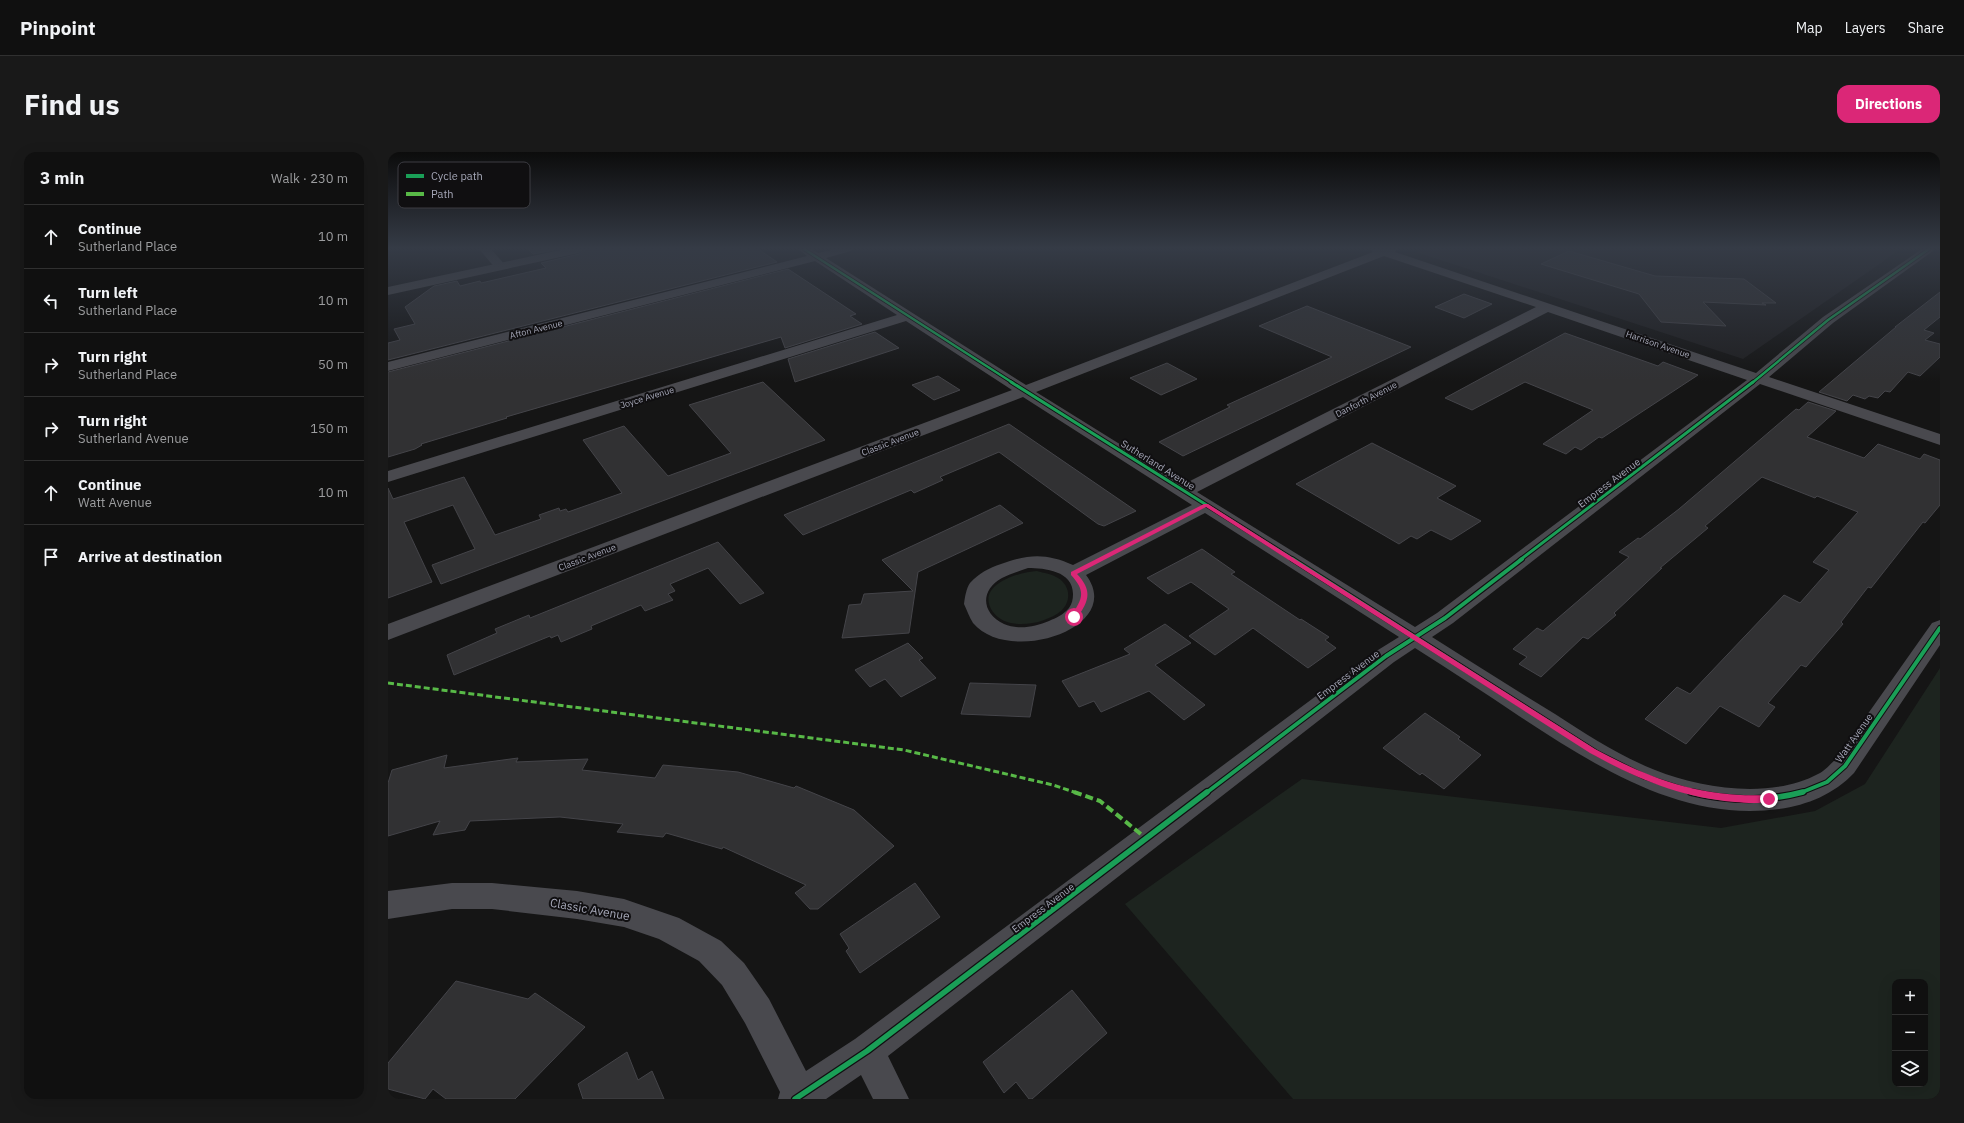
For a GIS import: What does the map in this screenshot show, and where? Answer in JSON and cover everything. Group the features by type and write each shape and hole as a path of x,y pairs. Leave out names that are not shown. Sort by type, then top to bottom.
{"street":[{"name":"Afton Avenue","path":"388,367 673,293"},
{"name":"Sutherland Avenue","path":"872,293 1024,391 1416,637 1592,751 1625,769 1662,784 1718,798"},
{"name":"Classic Avenue","path":"388,632 1024,391 1274,293"},
{"name":"Harrison Avenue","path":"1508,293 1940,440"},
{"name":"Empress Avenue","path":"797,1097 867,1051 1386,656 1445,618 1759,378 1828,320 1866,293"},
{"name":"Danforth Avenue","path":"1184,491 1547,307"},
{"name":"Joyce Avenue","path":"388,477 907,316"},
{"path":"1074,573 1206,505"},
{"path":"1026,562 1044,562 1061,566 1074,573 1082,583 1085,594 1082,606 1074,617 1060,626 1043,633 1024,635 1006,633 996,629 980,618 974,607 975,595 982,583 993,573 1009,566 1026,562"},
{"name":"Watt Avenue","path":"1718,798 1744,800 1769,799 1805,791 1828,782 1845,766 1940,628"},
{"name":"Classic Avenue","path":"388,905 452,896 492,896 576,905 624,913 668,928 710,950 733,974 757,1011 797,1097"},
{"path":"867,1051 892,1099"}],"shaded area":[{"path":"1542,293 1838,293 1743,359"},
{"path":"1037,571 1056,577 1065,585 1068,598 1065,607 1061,611 1054,616 1027,624 1008,622 993,612 989,603 989,594 994,587 1010,577"},
{"path":"1940,668 1940,1099 1293,1099 1125,904 1302,779 1721,828 1815,811 1865,784"}],"building":[{"path":"424,293 653,293 388,360 388,343 400,340 394,329 415,324 405,307"},
{"path":"694,293 825,293 856,314 850,316 862,324 785,348 781,337 506,417 507,418 421,444 422,445 415,449 388,457 388,372"},
{"path":"1636,293 1763,293 1776,303 1762,303 1766,305 1703,302 1726,326 1661,322 1639,294"},
{"path":"1940,293 1940,317 1924,330 1934,333 1925,340 1940,344 1940,357 1920,376 1908,372 1890,392 1885,391 1878,398 1869,396 1865,399 1853,395 1847,401 1819,392 1896,327"},
{"path":"1464,294 1492,304 1464,318 1435,307"},
{"path":"1307,306 1411,347 1183,456 1159,442 1230,407 1227,405 1332,357 1259,326"},
{"path":"875,332 899,348 795,382 788,359"},
{"path":"1565,333 1658,366 1663,362 1698,375 1602,438 1599,437 1581,450 1575,447 1566,454 1543,444 1593,410 1525,382 1472,410 1445,398"},
{"path":"1167,363 1197,379 1161,395 1130,378"},
{"path":"938,376 960,390 934,400 912,385"},
{"path":"763,382 825,440 441,584 432,565 475,549 453,505 404,522 432,582 388,598 388,488 393,499 464,477 495,535 541,519 539,515 559,508 560,511 566,509 568,512 622,493 583,440 624,426 668,476 731,453 689,405"},
{"path":"1808,402 1836,411 1807,437 1864,458 1878,444 1920,459 1924,454 1940,460 1940,505 1925,523 1923,522 1871,588 1868,587 1841,622 1843,624 1806,667 1801,665 1768,703 1775,707 1759,727 1720,706 1686,744 1645,719 1677,687 1690,694 1784,595 1800,603 1829,570 1813,562 1858,512 1817,496 1815,498 1762,477 1705,526 1708,528 1660,568 1662,568 1614,613 1616,615 1588,639 1583,637 1541,677 1519,664 1527,657 1513,649 1537,628 1543,631 1629,557 1619,552 1638,538 1640,539 1679,509 1796,409 1799,410"},
{"path":"1009,424 1136,511 1104,526 1098,524 999,452 940,477 943,480 914,493 911,490 803,535 784,515"},
{"path":"1372,443 1456,486 1437,498 1481,521 1451,540 1431,530 1417,539 1411,536 1399,544 1296,484"},
{"path":"1000,505 1023,523 918,572 909,633 842,638 849,605 861,604 864,594 913,591 882,560"},
{"path":"718,542 764,593 740,604 708,568 670,584 675,591 668,594 673,600 645,611 641,605 591,626 592,629 561,642 558,635 551,638 550,636 454,675 447,655 497,633 495,629 529,615 530,618"},
{"path":"1202,549 1235,572 1231,574 1300,620 1301,619 1329,637 1325,640 1336,648 1308,668 1253,628 1215,655 1189,636 1229,609 1191,582 1168,594 1147,578"},
{"path":"1165,624 1191,643 1155,665 1205,705 1184,720 1149,691 1101,712 1094,701 1079,707 1062,681 1130,654 1124,649"},
{"path":"908,643 923,658 919,660 936,678 901,697 885,679 870,687 855,670"},
{"path":"970,683 1036,685 1030,717 961,714"},
{"path":"1425,713 1460,737 1458,739 1481,755 1444,789 1422,773 1420,775 1383,748"},
{"path":"447,755 444,768 518,758 516,762 588,759 582,770 655,778 663,765 738,772 794,788 796,786 854,810 894,846 818,909 810,909 795,893 806,885 723,847 722,849 666,833 663,837 617,832 623,824 560,817 470,821 465,830 433,835 440,821 388,836 388,783 392,770"},
{"path":"915,883 940,917 860,973 846,951 849,948 840,934"},
{"path":"456,981 528,999 535,993 585,1027 515,1099 446,1099 433,1089 425,1099 388,1089 388,1063"},
{"path":"1072,990 1107,1033 1032,1099 1029,1099 1016,1082 1004,1093 983,1062"},
{"path":"627,1052 638,1080 652,1071 664,1099 583,1099 578,1084"}],"marked path":[{"path":"388,683 904,750 1053,785 1100,801 1147,839"}],"cycle path":[{"path":"872,293 995,373 1387,619 1581,743 1612,762 1629,770 1662,784 1681,790 1723,798 1746,800 1768,799 1809,791 1827,782 1845,766 1940,628"},
{"path":"795,1099 867,1051 1386,656 1445,618 1759,378 1828,320 1866,293"}],"route":[{"path":"1074,617 1082,606 1085,594 1082,583 1074,573 1206,505 1416,637 1592,751 1625,769 1662,784 1718,798 1744,800 1769,799"}]}
